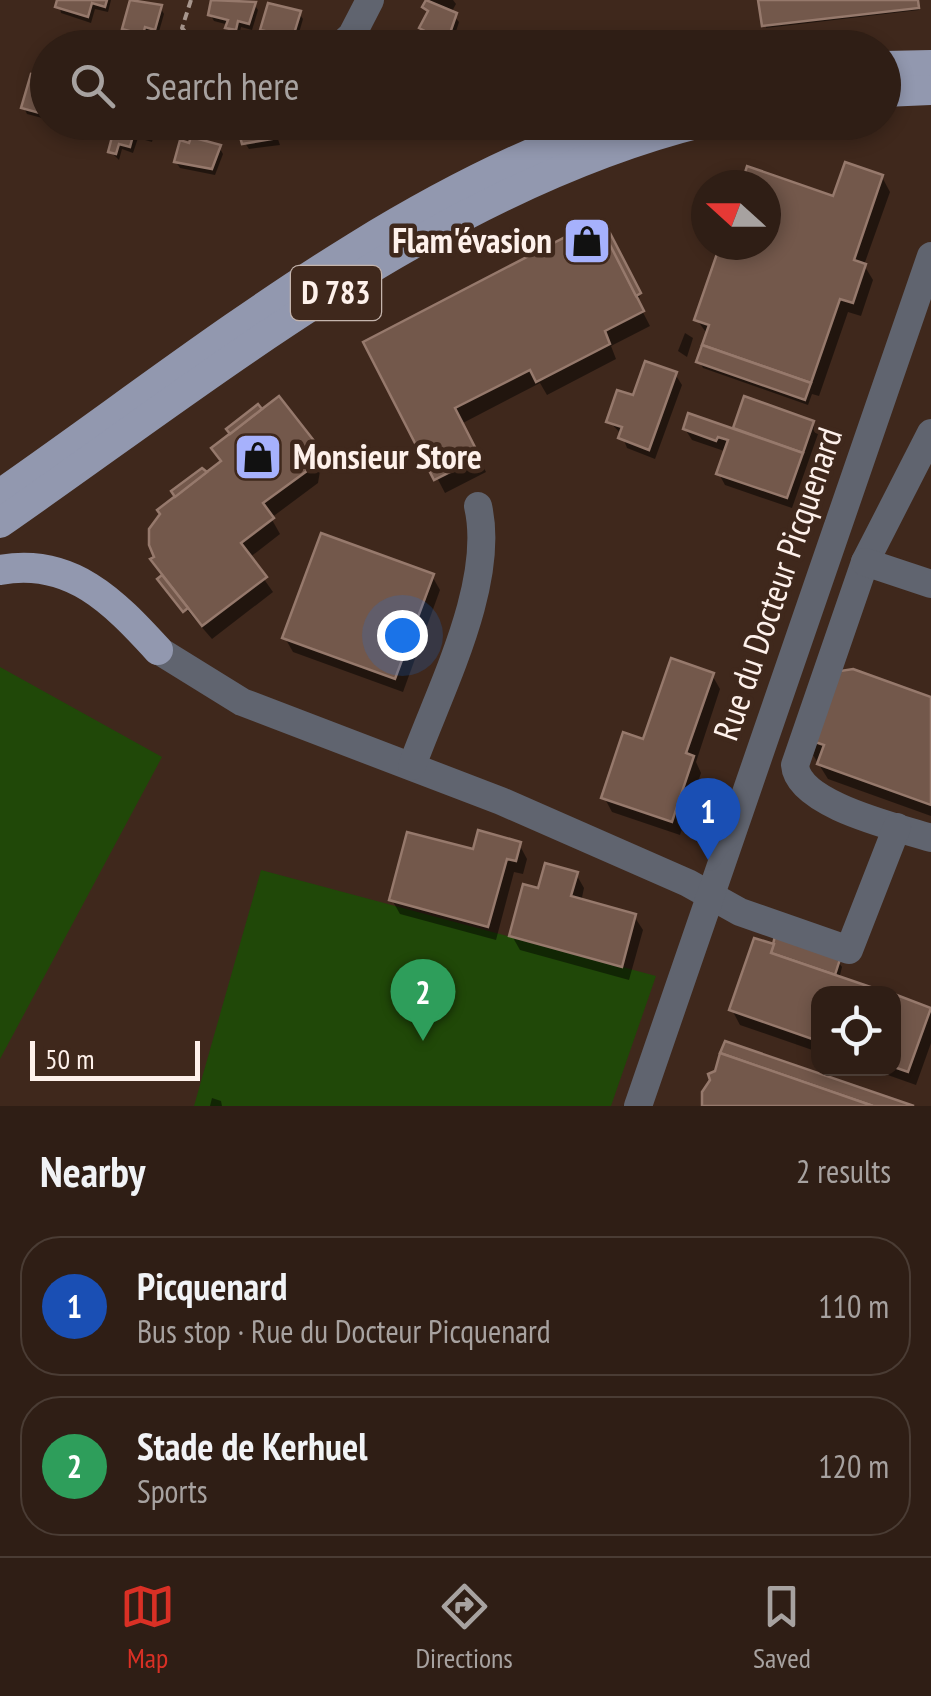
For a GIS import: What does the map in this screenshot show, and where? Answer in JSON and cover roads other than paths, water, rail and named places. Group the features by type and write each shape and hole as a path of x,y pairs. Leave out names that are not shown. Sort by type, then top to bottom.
{"main road":[{"path":"901,66 931,65"},
{"path":"901,91 931,90"},
{"name":"D 783","path":"0,494 360,244 475,179 569,140"},
{"name":"D 783","path":"0,523 224,368 428,236 518,188 584,159 646,140"},
{"path":"0,570 53,570 86,582 114,604 158,650"}],"street":[{"path":"355,30 370,0"},
{"name":"Rue du Docteur Picquenard","path":"638,1106 931,256"},
{"path":"931,433 864,562 795,765 796,774 818,797 931,838"},
{"path":"412,766 480,580 484,547 478,506"},
{"path":"864,562 931,584"},
{"path":"158,650 242,702 535,816 740,912 849,950 897,827"}],"place":[{"name":"Flam'évasion","path":"587,241"},
{"name":"Monsieur Store","path":"258,457"},
{"name":"Picquenard","path":"708,860"},
{"name":"Stade de Kerhuel","path":"423,1041"}]}
